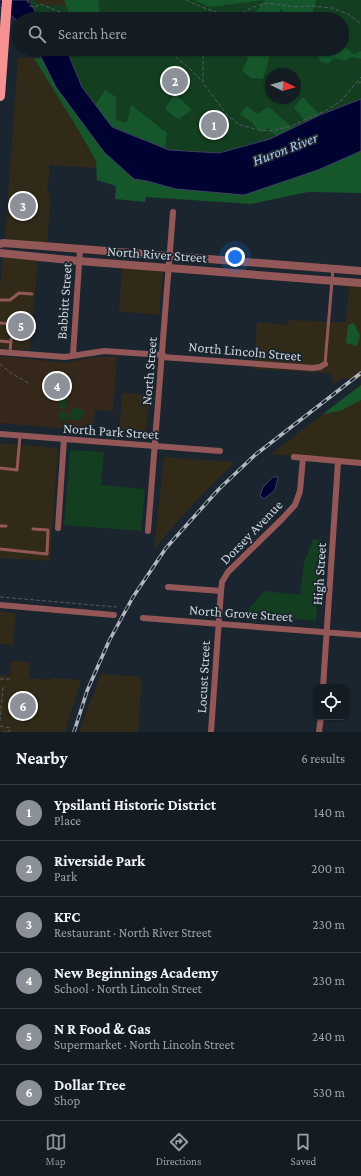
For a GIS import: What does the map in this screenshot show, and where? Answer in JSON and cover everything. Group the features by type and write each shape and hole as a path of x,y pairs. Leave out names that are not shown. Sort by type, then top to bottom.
{"main road":[{"path":"0,96 1,60 7,0"}],"street":[{"name":"North Street","path":"148,531 163,356 173,212"},
{"name":"North River Street","path":"0,244 3,243 361,271"},
{"name":"Babbitt Street","path":"73,355 80,249"},
{"name":"North River Street","path":"0,254 361,283"},
{"name":"North Lincoln Street","path":"0,352 65,357 104,351 313,368 320,367 325,364"},
{"name":"North Park Street","path":"0,434 220,451"},
{"path":"58,528 64,439"},
{"path":"294,457 361,463"},
{"name":"Dorsey Avenue","path":"218,624 222,582 228,572 295,505 300,491 303,458"},
{"name":"High Street","path":"323,684 338,462"},
{"path":"168,587 221,591"},
{"path":"0,605 114,615"},
{"name":"North Grove Street","path":"143,618 361,635"},
{"name":"Locust Street","path":"211,732 218,624"},
{"path":"320,732 321,720"}],"lane":[{"path":"249,274 250,262"},
{"path":"325,364 333,269"},
{"path":"0,300 10,300 19,293 32,294"},
{"path":"0,324 12,324 12,327"},
{"path":"0,341 11,341 10,353"},
{"path":"0,468 17,470 20,436"},
{"path":"0,526 6,526"},
{"path":"0,549 47,554 48,530 33,529"}],"path":[{"path":"27,0 30,6 34,8 40,4 60,12"},
{"path":"186,0 204,9 215,12"},
{"path":"243,12 253,6 267,3 296,7 313,6 332,8 343,12"},
{"path":"349,15 361,24"},
{"path":"175,56 187,66 203,83 228,116 240,125 259,130 271,131 291,126 327,110 341,101 361,77"},
{"path":"203,56 203,83"},
{"path":"357,83 361,82"},
{"path":"0,364 11,373 30,384"},
{"path":"0,597 117,608"},
{"path":"0,679 10,679"},
{"path":"0,721 2,687"},
{"path":"0,726 10,728 10,731 3,732"}],"shaded area":[{"path":"35,0 92,0 91,8 39,4"},
{"path":"18,58 34,58 96,161 96,168 50,165 47,193 51,194 47,243 5,239"},
{"path":"3,257 38,260 30,350 0,348 0,287"},
{"path":"122,267 163,271 159,315 119,311"},
{"path":"349,286 361,287 361,379 342,378 334,384 330,373 254,369 257,322 288,325 289,320 346,322"},
{"path":"0,356 67,363 88,358 117,356 113,411 95,410 93,431 0,423"},
{"path":"361,385 361,462 271,454 323,414"},
{"path":"122,393 149,395 146,436 119,433"},
{"path":"0,443 58,448 50,561 0,558"},
{"path":"164,457 235,462 192,505 154,549"},
{"path":"0,611 16,613 13,645 0,644"},
{"path":"11,661 30,662 29,678 81,680 65,732 0,732 0,675 10,676"},
{"path":"101,674 142,677 138,732 79,732"}],"green space":[{"path":"29,0 35,0 39,4 91,8 92,0 361,0 361,99 320,115 270,139 219,153 169,150 112,127 82,87 69,56 349,56 349,12 35,12"},
{"path":"64,0 98,0 100,12 69,12"},
{"path":"193,0 264,0 210,7"},
{"path":"265,0 316,0 313,12 283,12 281,8 280,12 256,12"},
{"path":"349,50 354,54 361,51 361,59 350,57 346,61 334,58 328,64 320,61 319,56 349,56"},
{"path":"247,56 270,56 266,68 265,68 263,79 251,78 242,71 248,59"},
{"path":"34,58 42,58 56,87 134,179 176,189 318,170 361,151 361,193 308,192 251,204 146,197 145,202 115,199 116,186 97,180 96,161"},
{"path":"105,90 116,97 116,120 127,123 131,105 167,133 165,148 112,127 95,105"},
{"path":"175,94 192,110 179,119 165,108"},
{"path":"303,97 320,115 305,122 294,107 297,104 301,104 301,99"},
{"path":"247,106 257,114 269,107 293,128 276,136 268,128 261,133 252,123 240,114"},
{"path":"354,323 360,336 357,346 346,343 348,325"},
{"path":"361,385 361,400 340,411 323,414"},
{"path":"60,390 67,390 66,409 59,408"},
{"path":"75,407 85,411 82,418 77,420 69,418 69,414"},
{"path":"60,412 68,413 68,420 60,420"},
{"path":"70,450 104,452 101,485 145,489 141,531 64,525"},
{"path":"313,539 322,540 316,621 245,614 264,591 300,595 304,563"}],"water":[{"path":"0,0 29,0 35,12 12,12 12,16 0,7"},
{"name":"Huron River","path":"40,56 69,56 82,87 112,127 169,150 219,153 270,139 320,115 361,99 361,151 318,170 244,195 176,189 134,179 104,152 56,87"},
{"path":"273,477 278,477 275,490 264,499 260,496 263,487"}],"railway":[{"path":"74,732 87,691 109,641 133,597 166,548 219,489 255,455 361,373"}],"place":[{"name":"Riverside Park","path":"175,81"},
{"name":"Ypsilanti Historic District","path":"214,125"},
{"name":"KFC","path":"23,206"},
{"name":"N R Food & Gas","path":"21,326"},
{"name":"New Beginnings Academy","path":"57,386"},
{"name":"Dollar Tree","path":"23,706"}]}
